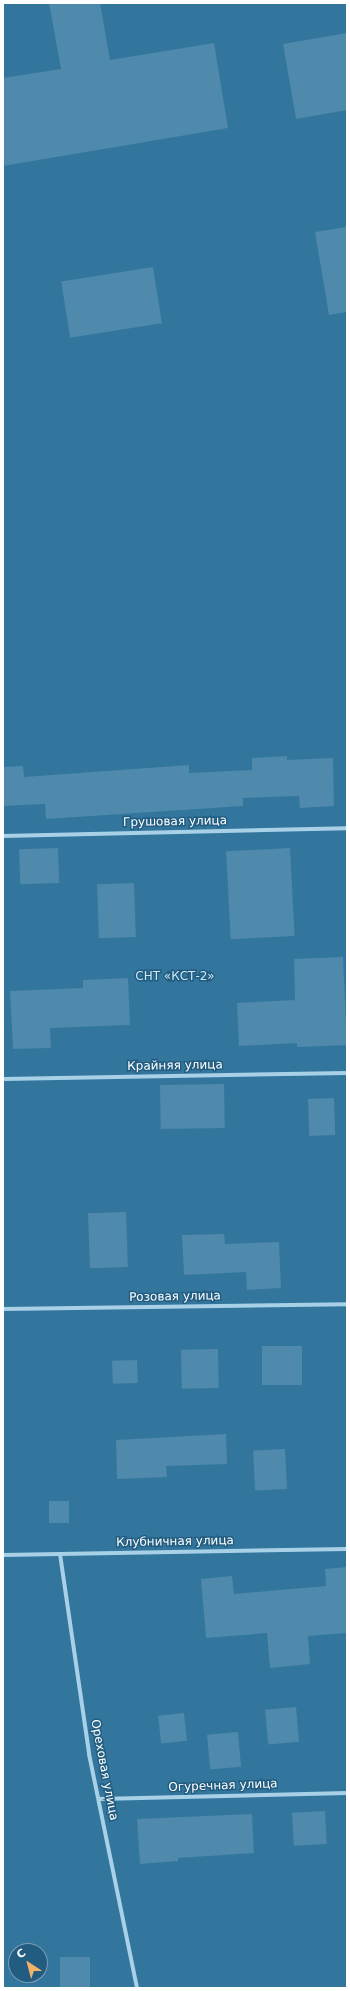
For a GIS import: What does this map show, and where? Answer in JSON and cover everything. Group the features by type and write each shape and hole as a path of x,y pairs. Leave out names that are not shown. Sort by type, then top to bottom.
{"street":[{"name":"Грушовая улица","path":"3,836 347,828"},
{"name":"Крайняя улица","path":"3,1079 347,1073"},
{"name":"Розовая улица","path":"3,1309 347,1304"},
{"name":"Клубничная улица","path":"3,1555 347,1549"},
{"name":"Ореховая улица","path":"60,1554 89,1754 137,1988"},
{"name":"Огуречная улица","path":"99,1800 347,1793"}],"green space":[{"name":"СНТ «КСТ-2»","path":"3,3 347,3 347,1988 3,1988"}],"building":[{"path":"49,3 100,3 110,60 214,43 228,128 3,166 3,78 61,69"},
{"path":"347,33 347,110 296,119 283,44"},
{"path":"347,227 347,312 329,315 315,232"},
{"path":"153,267 162,323 70,338 61,282"},
{"path":"287,756 287,760 333,758 334,806 300,808 299,796 243,798 243,806 46,819 45,804 3,806 3,767 23,766 24,777 189,765 189,773 252,770 252,758"},
{"path":"58,848 59,883 20,884 19,849"},
{"path":"290,848 295,936 231,939 226,851"},
{"path":"134,883 136,937 99,938 97,884"},
{"path":"343,957 347,1045 297,1047 297,1043 239,1046 237,1003 295,1000 294,959"},
{"path":"128,978 130,1025 50,1028 51,1048 13,1049 10,991 83,988 83,980"},
{"path":"224,1084 225,1128 161,1129 160,1085"},
{"path":"334,1098 335,1135 309,1136 308,1099"},
{"path":"126,1212 128,1267 90,1268 88,1213"},
{"path":"224,1234 225,1244 279,1242 281,1288 247,1290 246,1272 184,1275 182,1235"},
{"path":"262,1346 302,1346 302,1385 262,1385"},
{"path":"218,1349 219,1388 182,1389 181,1350"},
{"path":"137,1360 138,1383 113,1384 112,1361"},
{"path":"226,1434 227,1464 166,1466 167,1477 117,1479 116,1440"},
{"path":"285,1449 287,1489 255,1491 253,1451"},
{"path":"49,1501 69,1501 69,1523 49,1523"},
{"path":"347,1567 347,1633 308,1636 310,1664 270,1668 267,1633 206,1638 201,1579 232,1576 234,1594 326,1586 325,1569"},
{"path":"296,1707 299,1742 268,1745 265,1710"},
{"path":"184,1713 187,1741 161,1744 158,1716"},
{"path":"238,1732 241,1767 210,1770 207,1735"},
{"path":"325,1811 327,1844 294,1846 292,1813"},
{"path":"252,1814 254,1853 178,1858 178,1861 140,1864 137,1819"},
{"path":"60,1957 90,1957 90,1988 60,1988"}]}
